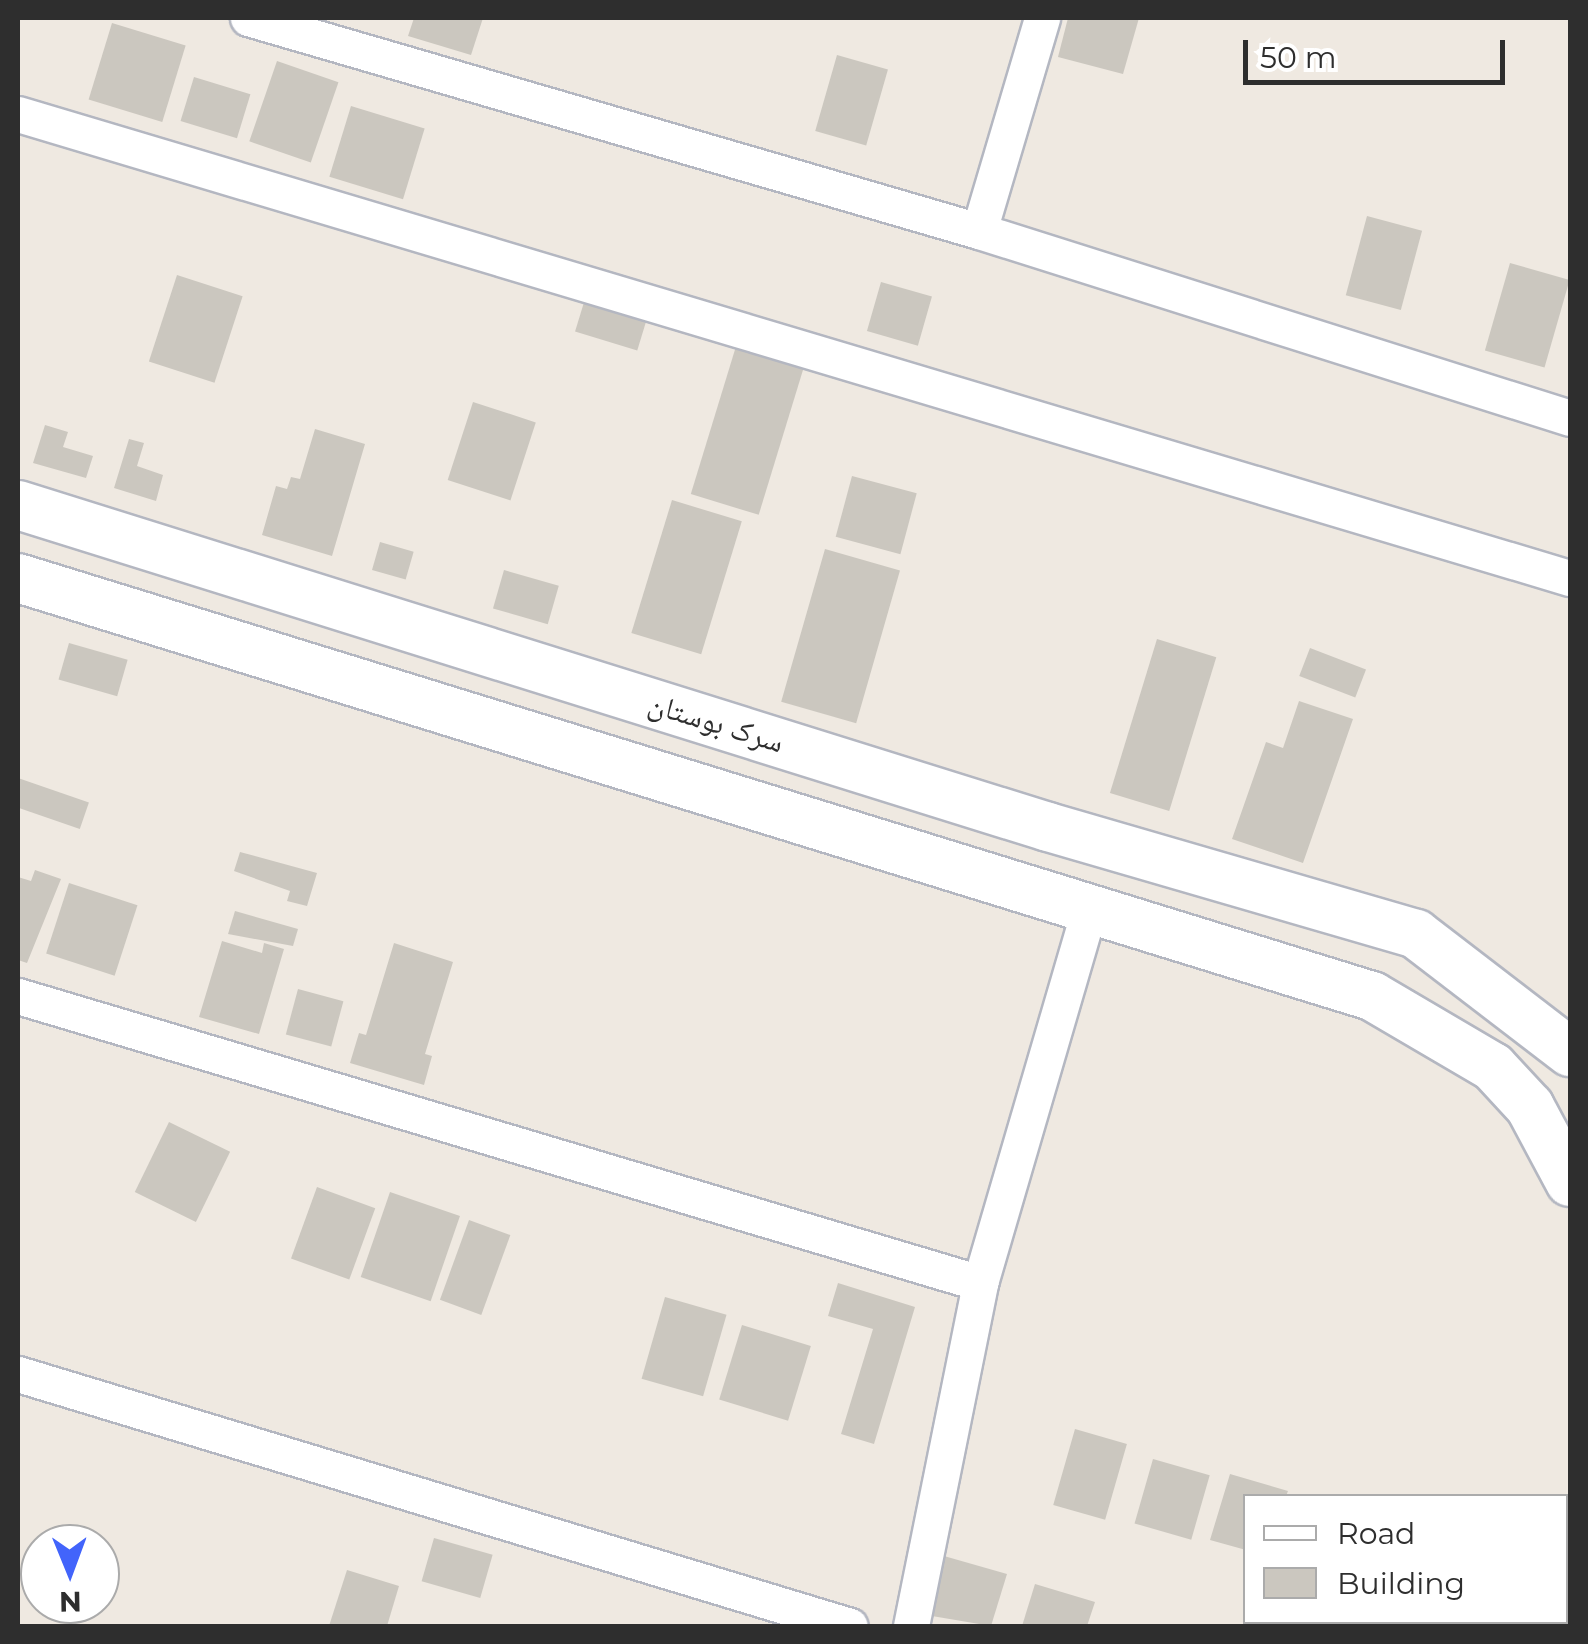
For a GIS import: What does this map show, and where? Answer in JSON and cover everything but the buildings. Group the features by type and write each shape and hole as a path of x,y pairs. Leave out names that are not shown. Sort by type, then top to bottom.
{"street":[{"path":"248,18 978,231 1570,418"},
{"path":"978,231 1042,18"},
{"path":"18,114 1570,578"},
{"name":"سرک بوستان","path":"18,505 1048,827 1416,934"},
{"path":"18,578 1372,996 1493,1066 1530,1107 1570,1182"},
{"path":"911,1626 980,1283 1090,907"},
{"path":"1372,996 1416,934 1570,1052"},
{"path":"18,996 980,1283"},
{"path":"18,1374 850,1626"}]}
